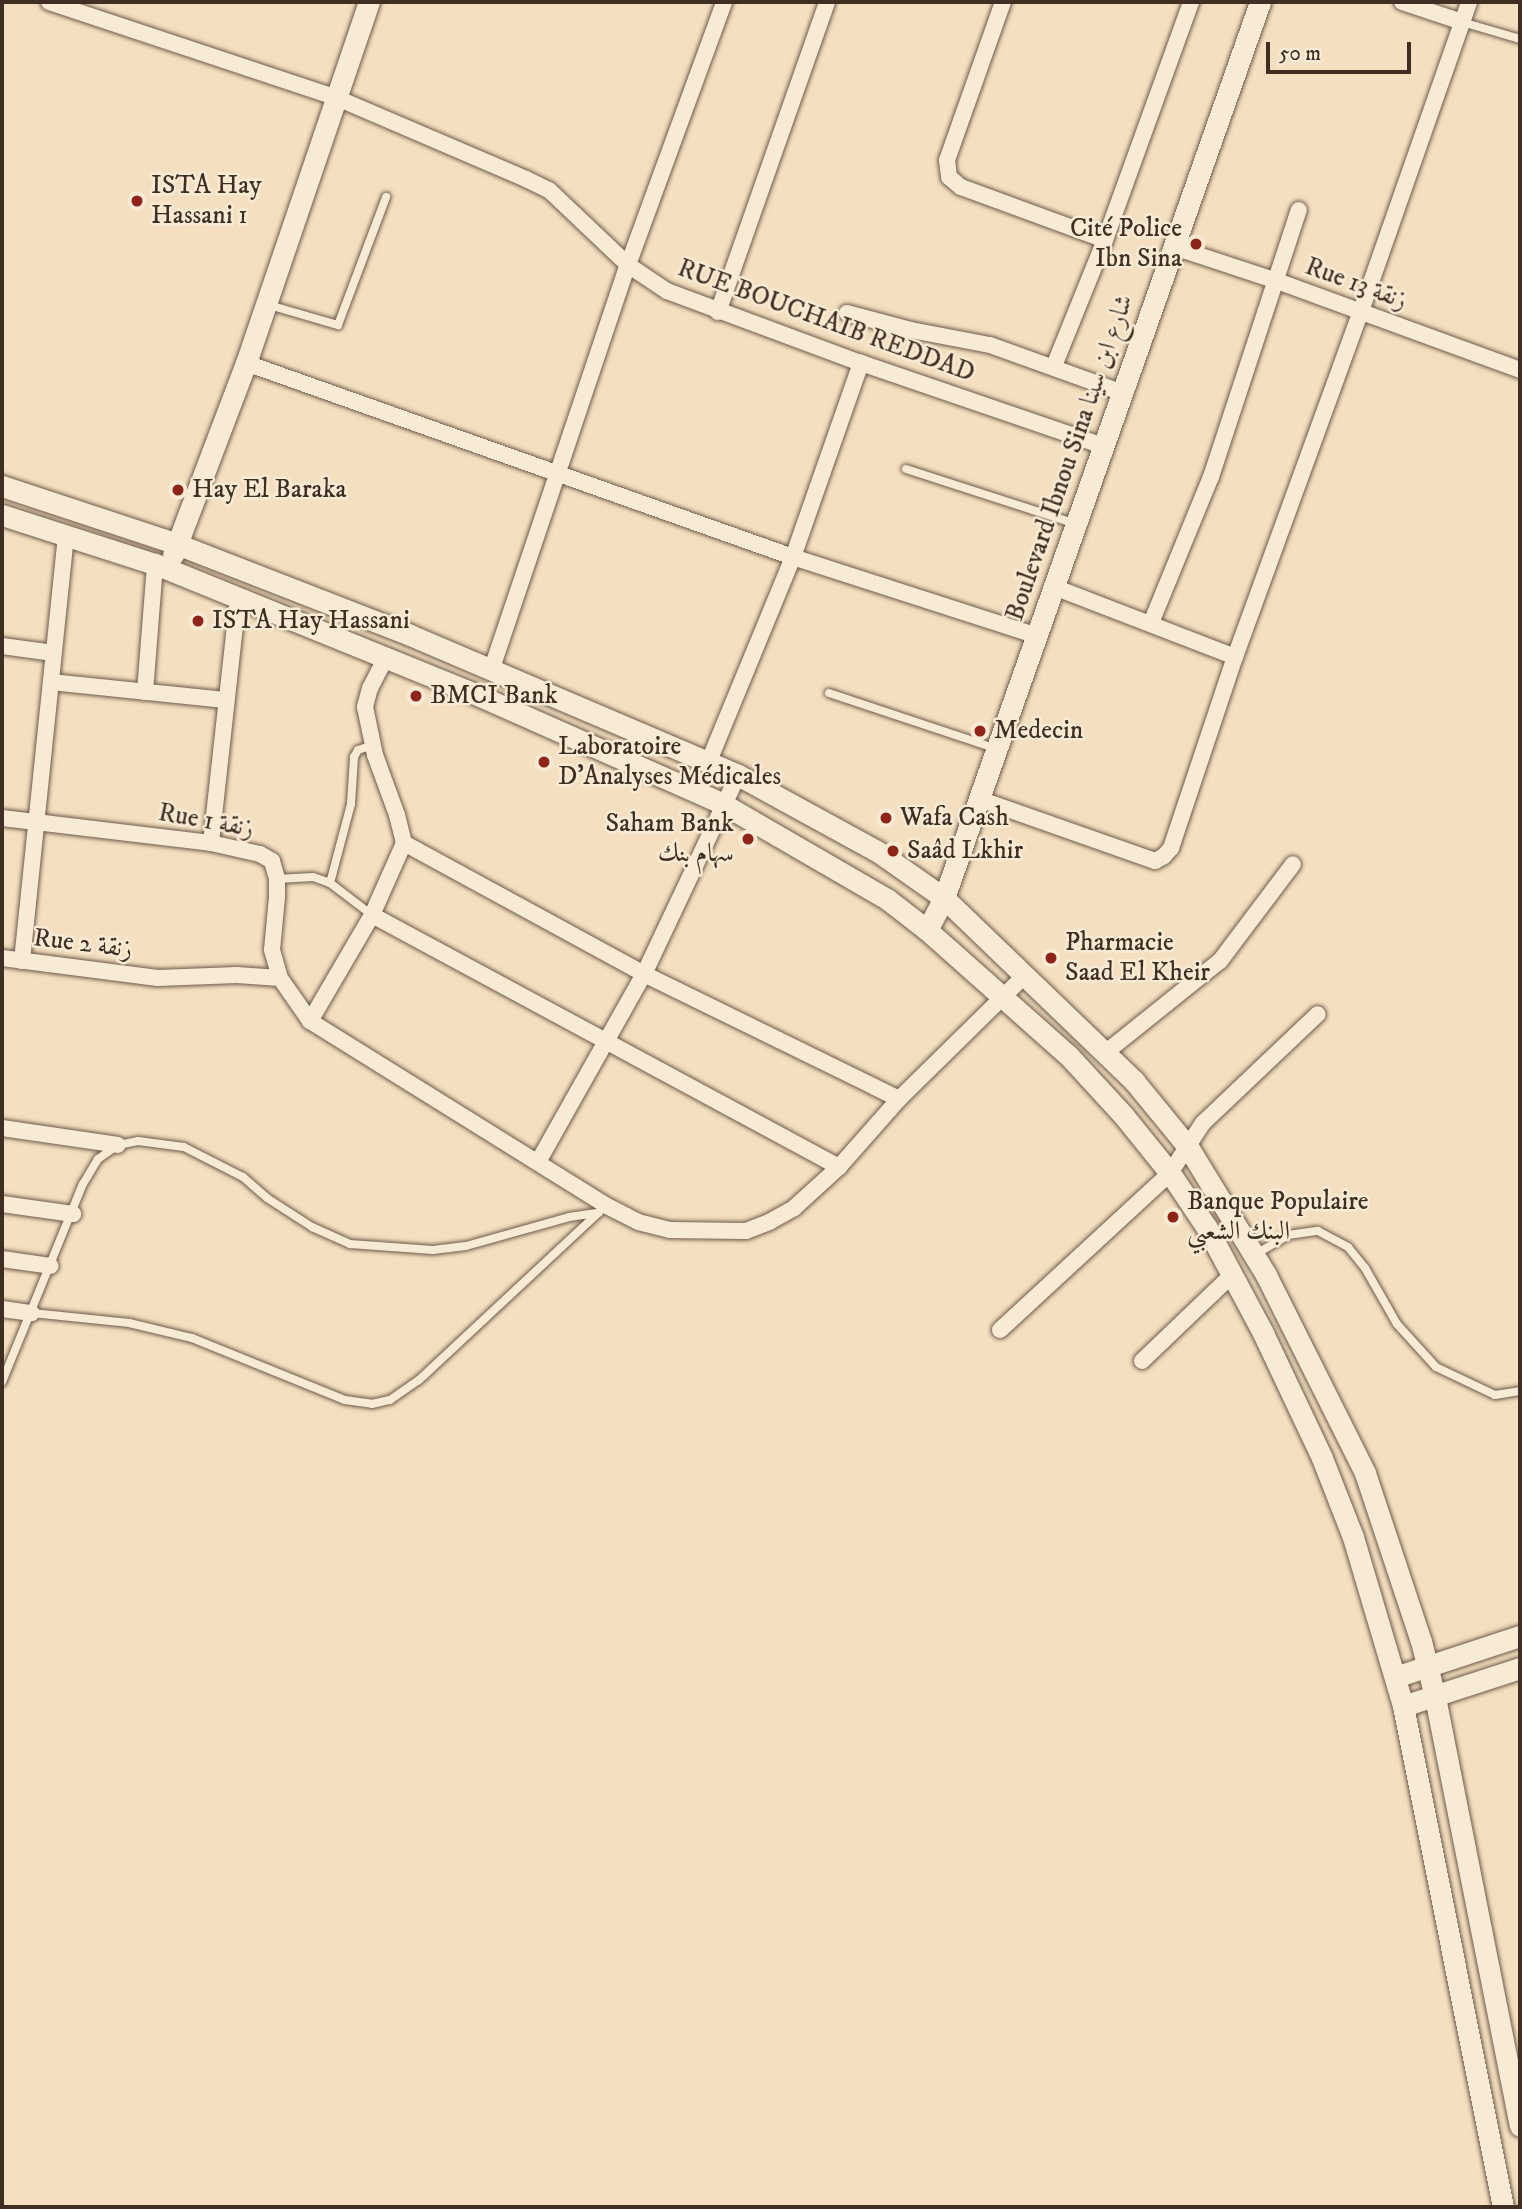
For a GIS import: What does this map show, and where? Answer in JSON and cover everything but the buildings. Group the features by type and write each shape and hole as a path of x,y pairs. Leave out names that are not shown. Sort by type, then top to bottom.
{"main road":[{"path":"162,567 177,544 246,363 369,2"},
{"name":"Boulevard Ibnou Sina شارع ابن سينا","path":"927,930 944,898 1261,2"},
{"path":"2,486 177,544 492,668 737,775 877,851 944,898 1134,1081 1188,1147 1254,1255 1365,1473 1435,1697 1520,2126"},
{"path":"2,515 162,567 386,657 723,804 887,899 927,930 1068,1055 1124,1116 1170,1173 1208,1228 1326,1469 1353,1537 1403,1706 1503,2207"},
{"path":"1395,1676 1520,1636"},
{"path":"1403,1706 1520,1668"}],"street":[{"name":"RUE BOUCHAIB REDDAD","path":"49,2 337,98 549,190 628,265 667,291 861,363 1104,446"},
{"path":"492,668 628,265 724,2"},
{"path":"718,312 827,2"},
{"path":"1003,2 947,160 949,177 961,187 1105,240"},
{"path":"1054,366 1105,240 1191,2"},
{"path":"1402,2 1462,22"},
{"path":"979,799 1155,860 1164,856 1171,848 1235,657 1361,311 1469,2"},
{"path":"1151,623 1211,477 1299,211"},
{"name":"Rue 13 زنقة","path":"1174,247 1277,281 1520,370"},
{"path":"848,313 911,330 990,345 1054,366 1122,393"},
{"path":"246,363 793,557 1037,636"},
{"path":"709,761 793,557 861,363"},
{"path":"22,961 66,536"},
{"path":"145,692 162,567"},
{"path":"1054,587 1235,657"},
{"path":"211,843 238,598"},
{"path":"2,646 54,653"},
{"path":"310,1021 372,915 404,843 373,745 365,707 370,688 386,657"},
{"path":"51,682 225,700"},
{"path":"538,1162 644,974 737,775"},
{"name":"Rue 1 زنقة","path":"2,818 211,843 260,854 272,862 277,879"},
{"path":"404,843 644,974 899,1099"},
{"path":"1105,1053 1220,961 1293,864"},
{"path":"277,879 272,950 280,978 310,1021 538,1162 603,1209 670,1230 746,1231 793,1208 839,1167 899,1099 1025,975"},
{"path":"372,915 839,1167"},
{"name":"Rue 2 زنقة","path":"2,958 158,978 237,975 280,978"},
{"path":"1000,1330 1170,1173 1203,1123 1318,1014"},
{"path":"2,1128 118,1145"},
{"path":"2,1204 73,1213"},
{"path":"2,1259 51,1266"},
{"path":"1142,1361 1232,1275"},
{"path":"2,1310 32,1313"}],"lane":[{"path":"1462,22 1520,39"},
{"path":"266,304 338,325 386,197"},
{"path":"906,469 1076,524"},
{"path":"829,692 997,749"},
{"path":"330,883 351,804 354,757 358,750 373,745"},
{"path":"277,879 313,877 330,883 372,915"},
{"path":"2,1382 93,1166 106,1151 118,1145 138,1141 184,1147 203,1155 243,1177 267,1198 312,1227 350,1244 433,1250 466,1245 603,1209"},
{"path":"32,1313 129,1322 192,1338 345,1400 372,1404 390,1400 419,1380 603,1209"},
{"path":"1254,1255 1288,1235 1318,1231 1348,1247 1365,1268 1397,1324 1436,1367 1495,1395 1520,1391"}],"place":[{"name":"ISTA Hay Hassani 1","path":"137,201"},
{"name":"Cité Police Ibn Sina","path":"1196,244"},
{"name":"Hay El Baraka","path":"178,490"},
{"name":"ISTA Hay Hassani","path":"198,621"},
{"name":"BMCI Bank","path":"416,696"},
{"name":"Medecin","path":"980,731"},
{"name":"Laboratoire D'Analyses Médicales","path":"544,762"},
{"name":"Wafa Cash","path":"886,818"},
{"name":"Saham Bank سهام بنك","path":"748,839"},
{"name":"Saâd Lkhir","path":"893,851"},
{"name":"Pharmacie Saad El Kheir","path":"1051,958"},
{"name":"Banque Populaire البنك الشعبي","path":"1173,1217"}]}
